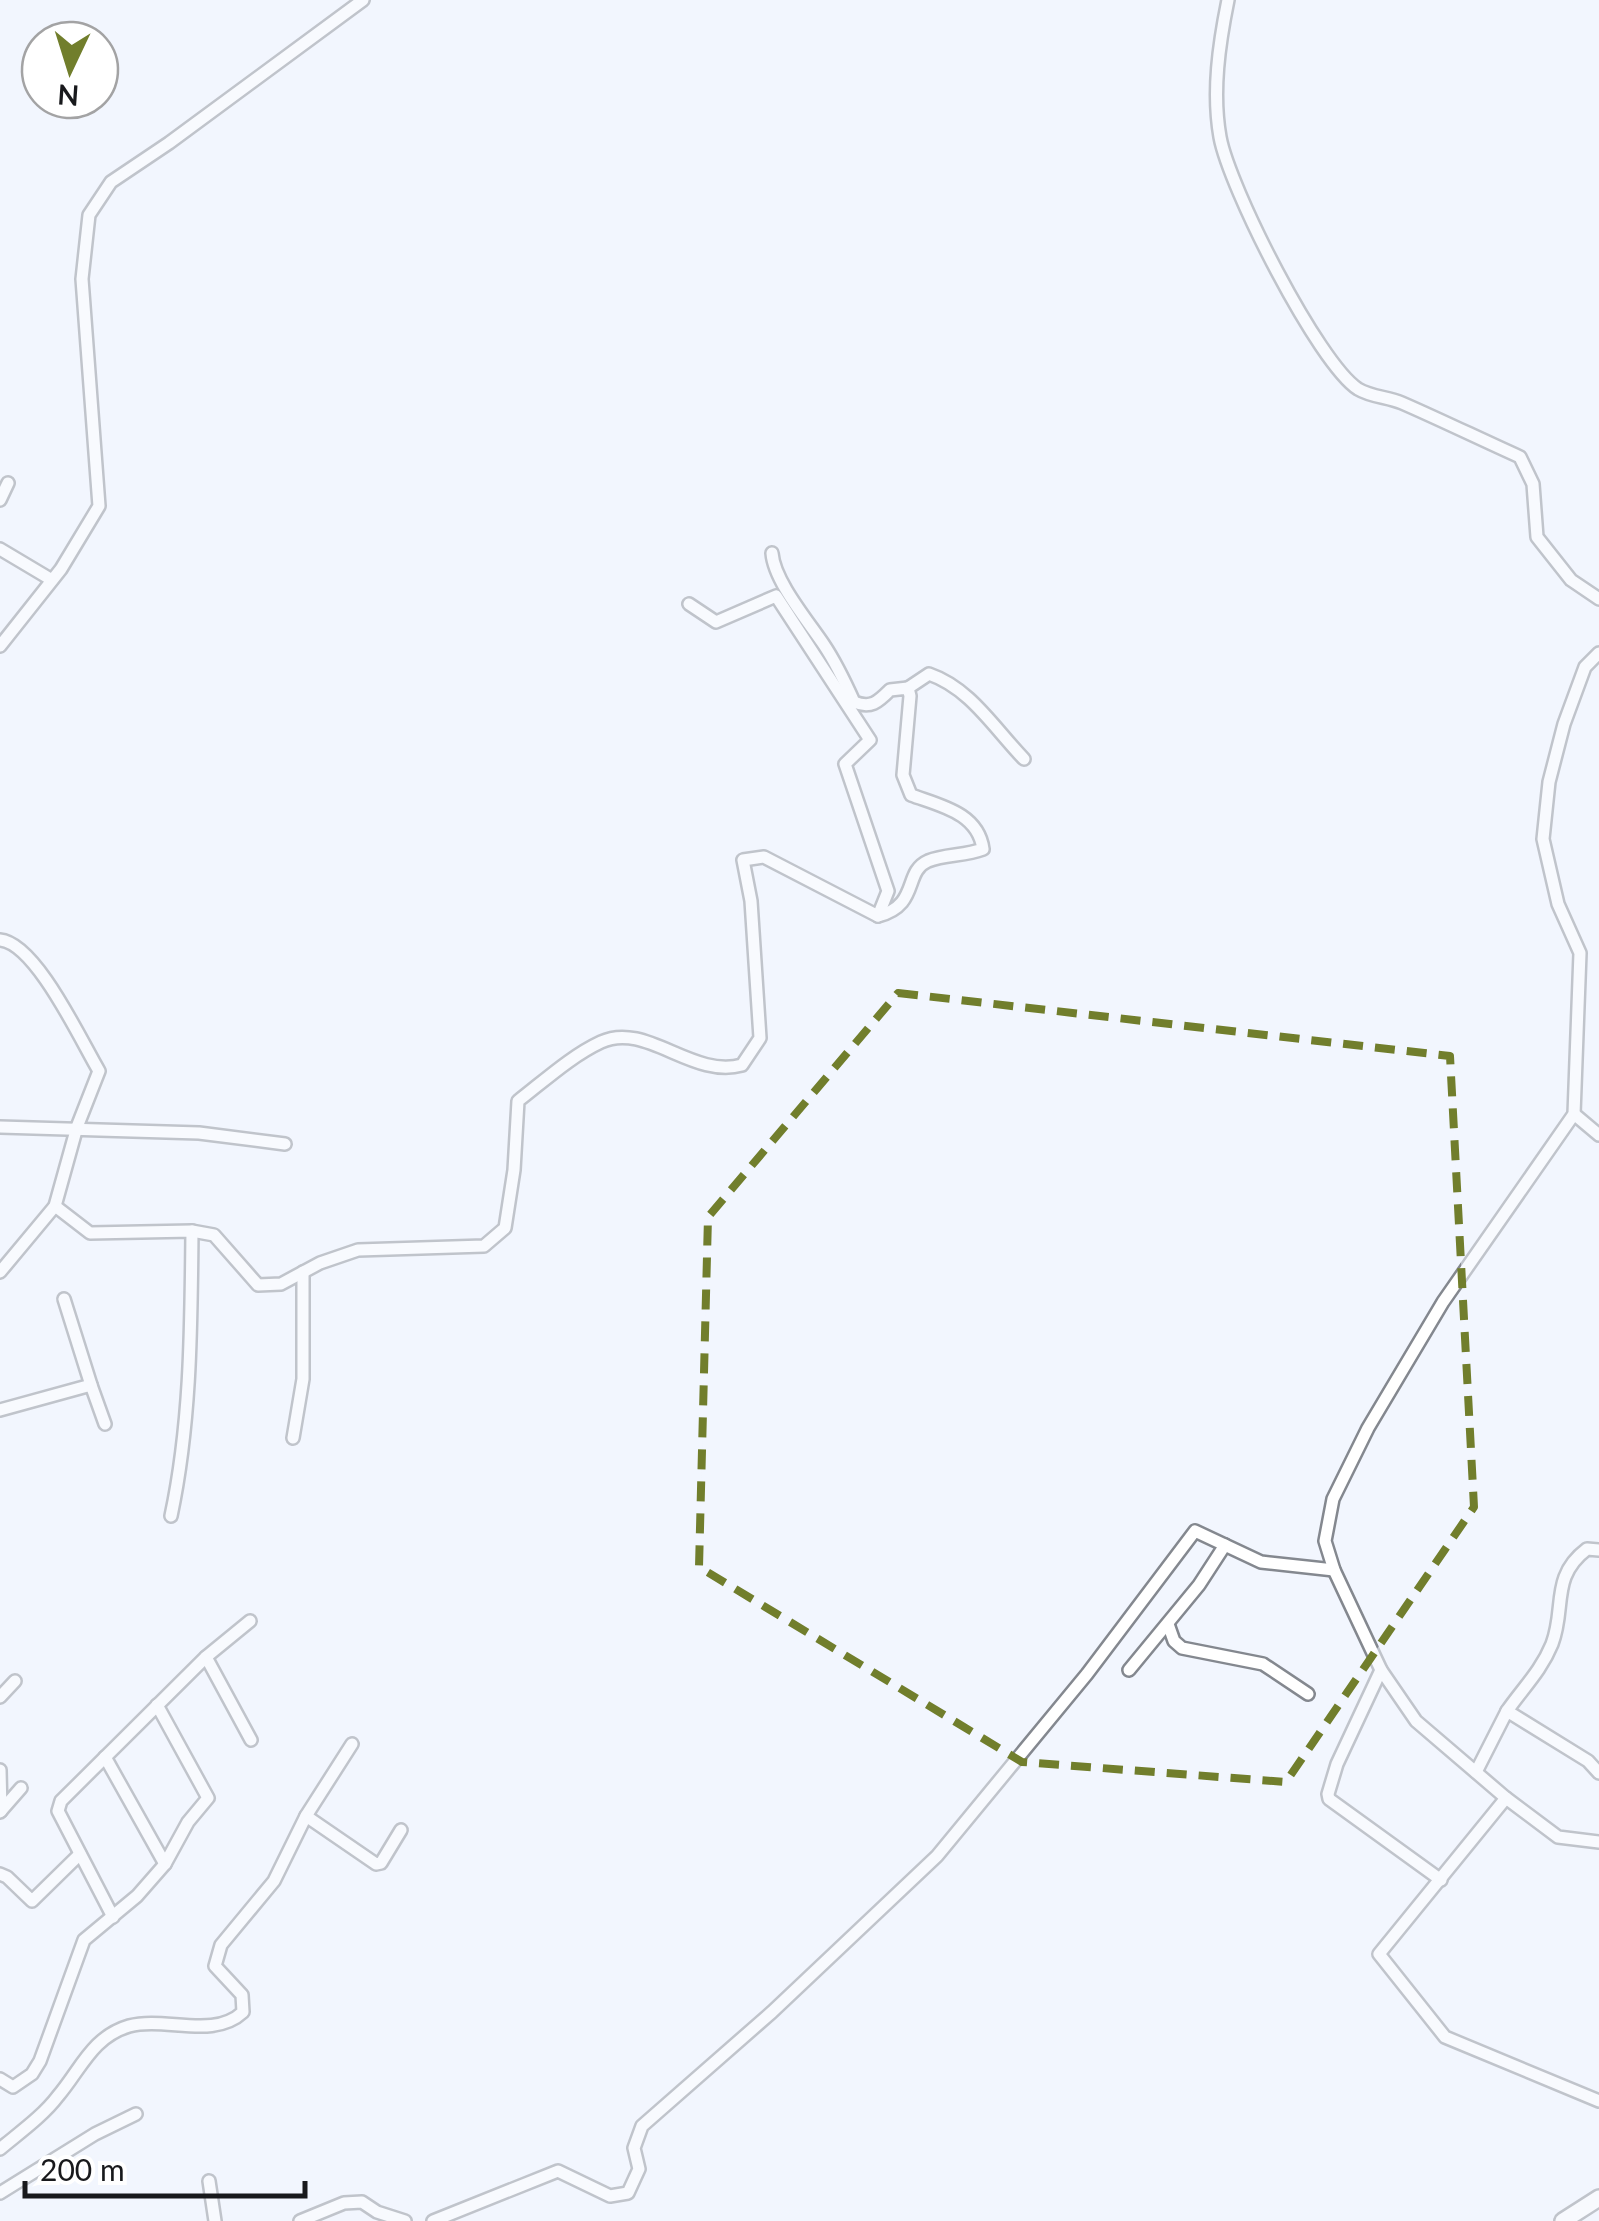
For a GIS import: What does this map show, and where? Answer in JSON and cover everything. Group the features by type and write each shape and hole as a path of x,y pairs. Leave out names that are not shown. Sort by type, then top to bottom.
{"street":[{"path":"0,646 52,580 99,506 82,279 89,215 111,182 169,144 363,0"},
{"path":"1228,0 1218,54 1220,136 1240,198 1288,291 1341,376 1361,392 1399,402 1520,457 1533,484 1537,537 1571,580 1599,599"},
{"path":"0,500 8,482"},
{"path":"0,548 52,580"},
{"path":"772,553 793,599 840,671 854,702 864,706 877,704 890,690 908,688 929,674 946,680 970,699 1024,759"},
{"path":"689,604 716,622 776,596 870,740 846,764 888,891 878,916"},
{"path":"1599,653 1586,667 1564,724 1549,782 1542,839 1558,904 1580,953 1574,1114 1443,1302 1368,1428 1332,1499 1325,1540 1334,1570 1381,1670 1416,1721 1558,1837 1599,1842"},
{"path":"55,1206 90,1234 192,1231 214,1235 258,1286 281,1284 358,1250 484,1246 505,1228 514,1170 518,1101 604,1040 638,1036 666,1052 726,1070 742,1065 760,1038 751,902 743,860 764,857 878,916 896,912 909,894 916,873 927,861 983,849 980,834 959,812 910,795 902,775 908,688"},
{"path":"0,940 8,940 28,956 99,1071 77,1127 55,1206 0,1272"},
{"path":"1574,1114 1599,1135"},
{"path":"0,1127 199,1133 286,1144"},
{"path":"170,1516 185,1437 191,1359 192,1231"},
{"path":"293,1438 303,1379 302,1272"},
{"path":"64,1299 105,1424"},
{"path":"0,1410 92,1385"},
{"path":"433,2221 558,2170 610,2196 628,2193 640,2169 634,2148 642,2126 772,2012 937,1856 1087,1674 1195,1531 1261,1562 1334,1570"},
{"path":"1129,1670 1199,1585 1224,1545"},
{"path":"1476,1772 1507,1711 1540,1670 1558,1624 1559,1589 1574,1560 1587,1549 1599,1550"},
{"path":"113,1916 58,1811 72,1789 105,1756 206,1657 250,1621"},
{"path":"1168,1624 1174,1641 1182,1648"},
{"path":"1152,1642 1262,1664 1308,1694"},
{"path":"206,1657 251,1740"},
{"path":"1381,1670 1337,1764 1328,1794 1441,1880"},
{"path":"0,1697 16,1681"},
{"path":"0,2079 13,2087 32,2074 84,1940 165,1864 188,1822 208,1798 157,1705"},
{"path":"1507,1711 1588,1761 1599,1773"},
{"path":"0,2149 57,2098 99,2040 115,2031 135,2024 199,2026 237,2018 244,2012 242,1995 215,1966 216,1955 274,1881 306,1816 352,1744"},
{"path":"105,1756 165,1864"},
{"path":"0,1770 0,1811"},
{"path":"0,1811 21,1788"},
{"path":"1506,1798 1379,1954 1445,2037 1599,2101"},
{"path":"306,1816 376,1864 401,1830"},
{"path":"0,1874 32,1901 80,1854"},
{"path":"0,2193 136,2114"},
{"path":"209,2181 216,2221"},
{"path":"1563,2221 1599,2198"},
{"path":"300,2221 344,2204 362,2202 406,2221"}],"highlighted area":[{"path":"898,993 1450,1056 1474,1507 1286,1782 1022,1762 699,1567 708,1217"}]}
